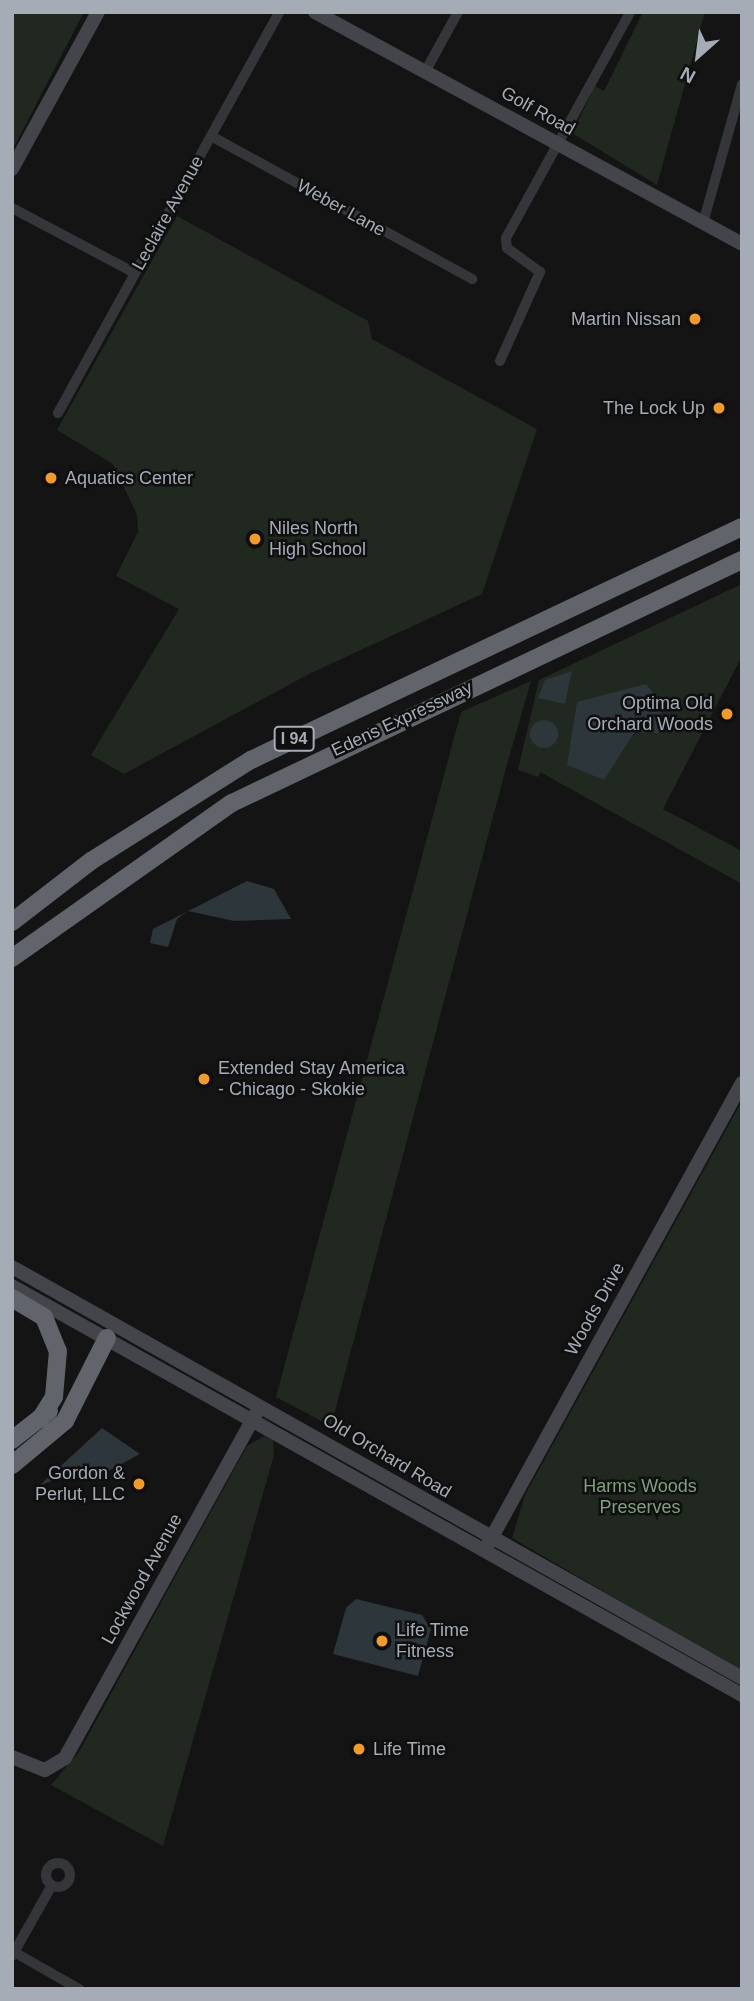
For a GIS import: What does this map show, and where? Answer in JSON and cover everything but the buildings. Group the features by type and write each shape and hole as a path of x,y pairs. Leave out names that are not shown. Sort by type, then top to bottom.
{"highway":[{"name":"Edens Expressway","path":"12,922 55,888 251,760 640,581 742,527"},
{"name":"Edens Expressway","path":"12,958 232,803 454,694 631,615 742,560"},
{"path":"12,907 55,888"},
{"path":"12,1298 44,1318 56,1342 59,1375 40,1419"},
{"path":"12,1440 68,1396 107,1338"},
{"path":"12,1465 65,1422 107,1338"}],"main road":[{"path":"12,169 98,12"},
{"name":"Golf Road","path":"315,12 742,244"},
{"name":"Woods Drive","path":"486,1547 742,1083"},
{"name":"Old Orchard Road","path":"12,1267 261,1404 486,1547 742,1678"},
{"name":"Old Orchard Road","path":"12,1286 486,1547 742,1695"},
{"name":"Lockwood Avenue","path":"12,1757 37,1770 51,1768 69,1751 261,1404"}],"street":[{"name":"Leclaire Avenue","path":"58,413 279,12"},
{"path":"425,72 458,12"},
{"path":"500,361 540,272 507,247 506,239 630,12"},
{"path":"703,223 742,84"},
{"name":"Weber Lane","path":"211,136 472,279"},
{"path":"12,208 135,273"},
{"path":"52,1885 13,1954 79,1989"}],"green space":[{"path":"12,12 84,12 12,151"},
{"path":"643,12 705,12 657,185 572,133 595,86 604,91"},
{"name":"Niles North High School","path":"177,216 368,321 372,339 537,429 482,594 309,674 124,774 91,755 179,609 116,576 138,532 137,515 113,464 57,430"},
{"path":"742,584 742,656 663,809 742,851 742,884 540,772 538,777 518,770 539,680"},
{"path":"531,681 331,1426 276,1397 461,712"},
{"name":"Harms Woods Preserves","path":"742,1101 742,1672 512,1538 525,1495"},
{"path":"264,1436 273,1440 274,1455 163,1846 51,1785 79,1752 247,1446"}],"shaded area":[{"path":"572,671 565,704 538,698 545,680"},
{"path":"646,684 661,703 660,733 634,733 604,780 567,765 577,702"},
{"path":"544,720 554,724 558,734 554,744 544,748 534,744 530,734 534,724"},
{"path":"247,881 274,889 291,919 234,921 188,911"},
{"path":"187,911 177,919 168,947 150,943 153,929"},
{"path":"102,1428 140,1454 103,1474 66,1475 39,1486"},
{"name":"Life Time Fitness","path":"356,1599 422,1615 431,1629 418,1676 333,1654 346,1608"}],"place":[{"name":"Martin Nissan","path":"695,319"},
{"name":"The Lock Up","path":"719,408"},
{"name":"Aquatics Center","path":"51,478"},
{"name":"Niles North High School","path":"255,539"},
{"name":"Optima Old Orchard Woods","path":"727,714"},
{"name":"Extended Stay America - Chicago - Skokie","path":"204,1079"},
{"name":"Gordon & Perlut, LLC","path":"139,1484"},
{"name":"Life Time Fitness","path":"382,1641"},
{"name":"Life Time","path":"359,1749"}]}
